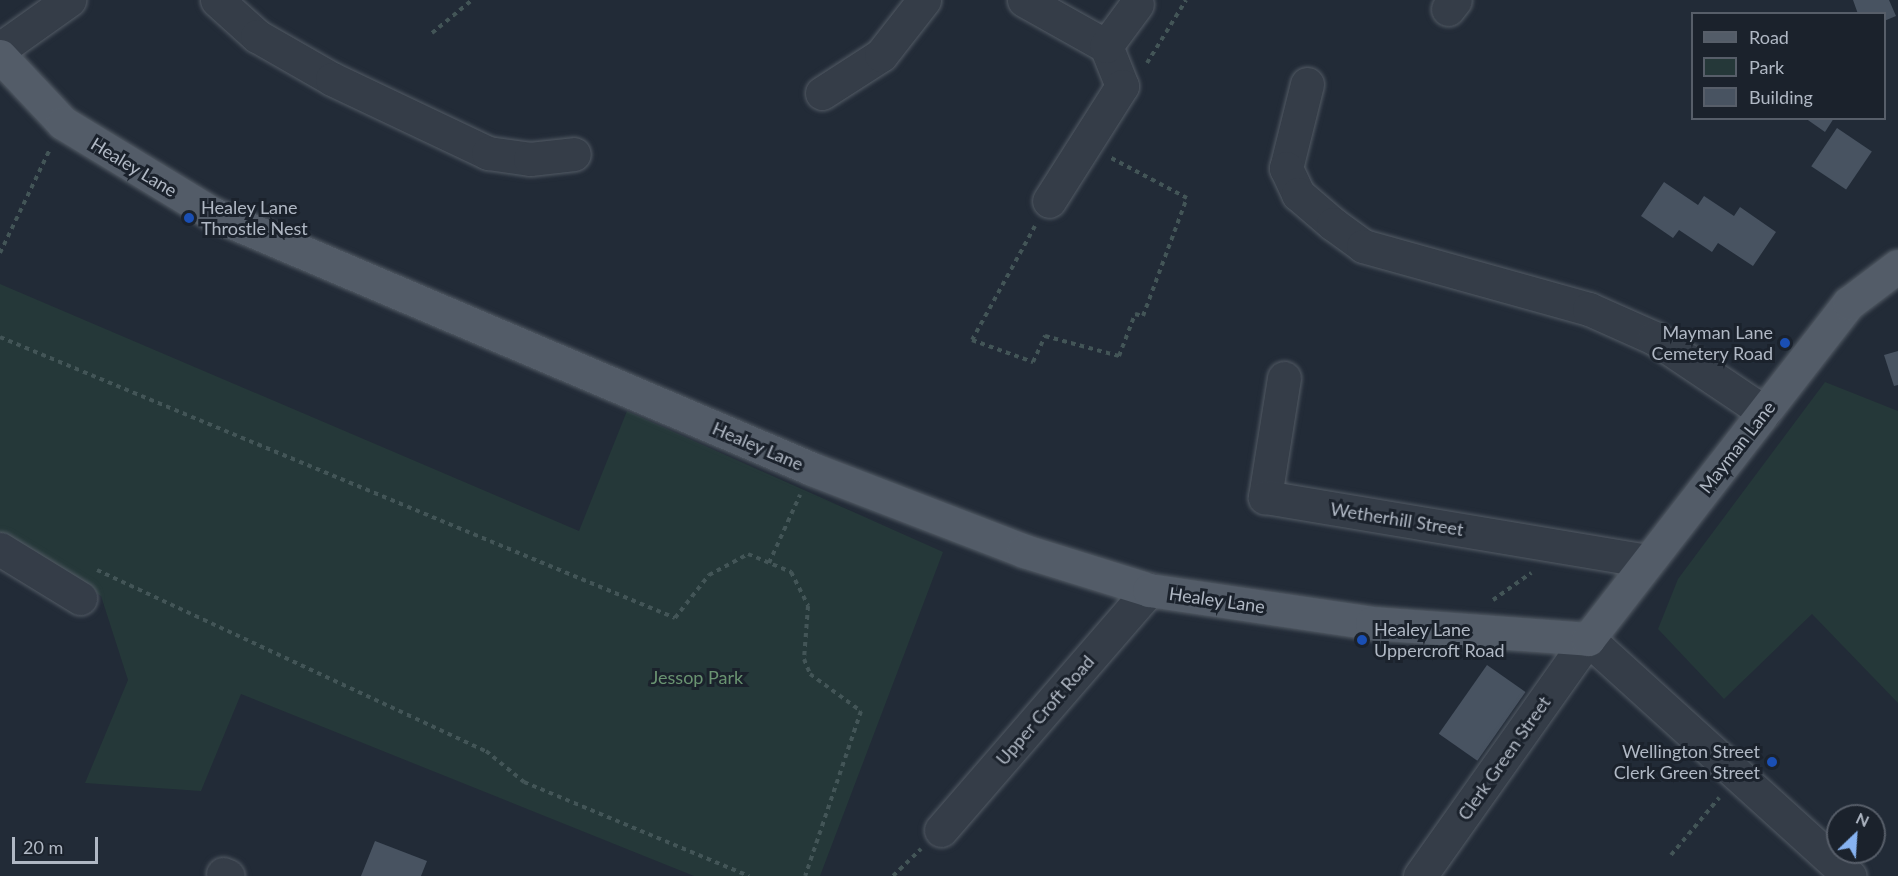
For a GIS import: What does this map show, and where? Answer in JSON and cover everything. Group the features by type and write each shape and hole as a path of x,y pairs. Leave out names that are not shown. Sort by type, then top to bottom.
{"main road":[{"name":"Healey Lane","path":"0,57 63,123 211,213 812,469 1024,551 1149,590 1372,623 1588,639"},
{"name":"Mayman Lane","path":"1588,639 1848,303 1898,266"}],"street":[{"path":"0,49 69,0"},
{"path":"217,0 257,36 332,79 488,153 530,159 574,154"},
{"path":"822,93 881,55 924,0"},
{"path":"1024,0 1109,42 1122,86 1049,201"},
{"path":"1109,42 1137,4"},
{"path":"1307,84 1286,168 1298,194 1363,246 1589,309 1654,338 1764,412"},
{"name":"Wetherhill Street","path":"1284,378 1265,497 1648,561"},
{"path":"0,549 80,598"},
{"name":"Upper Croft Road","path":"941,830 1149,590"},
{"path":"1588,639 1737,777 1849,876"},
{"name":"Clerk Green Street","path":"1420,876 1588,639"}],"path":[{"path":"432,33 472,0"},
{"path":"1109,42 1149,64 1186,0"},
{"path":"0,253 63,123"},
{"path":"1049,201 972,340 1033,363 1045,336 1119,356 1135,314 1143,316 1187,198 1084,144"},
{"path":"0,337 675,618 709,575 748,554 791,572 808,606 804,659 810,674 861,711 805,876"},
{"path":"769,563 812,469"},
{"path":"1454,629 1566,547"},
{"path":"86,565 486,751 524,782 749,876"},
{"path":"1671,855 1737,777"},
{"path":"893,876 941,830"}],"green space":[{"name":"Jessop Park","path":"0,284 579,531 627,411 943,552 820,876 694,876 241,694 201,791 85,783 128,680 101,596 0,537"},
{"path":"1825,382 1898,411 1898,703 1812,614 1724,699 1658,629 1678,579"}],"building":[{"path":"1853,0 1889,0 1896,16 1886,20 1886,12 1857,12"},
{"path":"1808,120 1833,120 1825,132"},
{"path":"1837,128 1872,151 1846,190 1811,166"},
{"path":"1664,182 1698,205 1704,196 1734,216 1740,207 1776,232 1753,266 1718,243 1712,252 1679,230 1673,238 1641,216"},
{"path":"1898,351 1898,385 1894,386 1884,355"},
{"path":"1487,665 1526,692 1477,761 1439,734"},
{"path":"375,841 427,861 421,876 361,876"}],"place":[{"name":"Healey Lane Throstle Nest","path":"189,218"},
{"name":"Mayman Lane Cemetery Road","path":"1785,343"},
{"name":"Healey Lane Uppercroft Road","path":"1362,640"},
{"name":"Wellington Street Clerk Green Street","path":"1772,762"}]}
